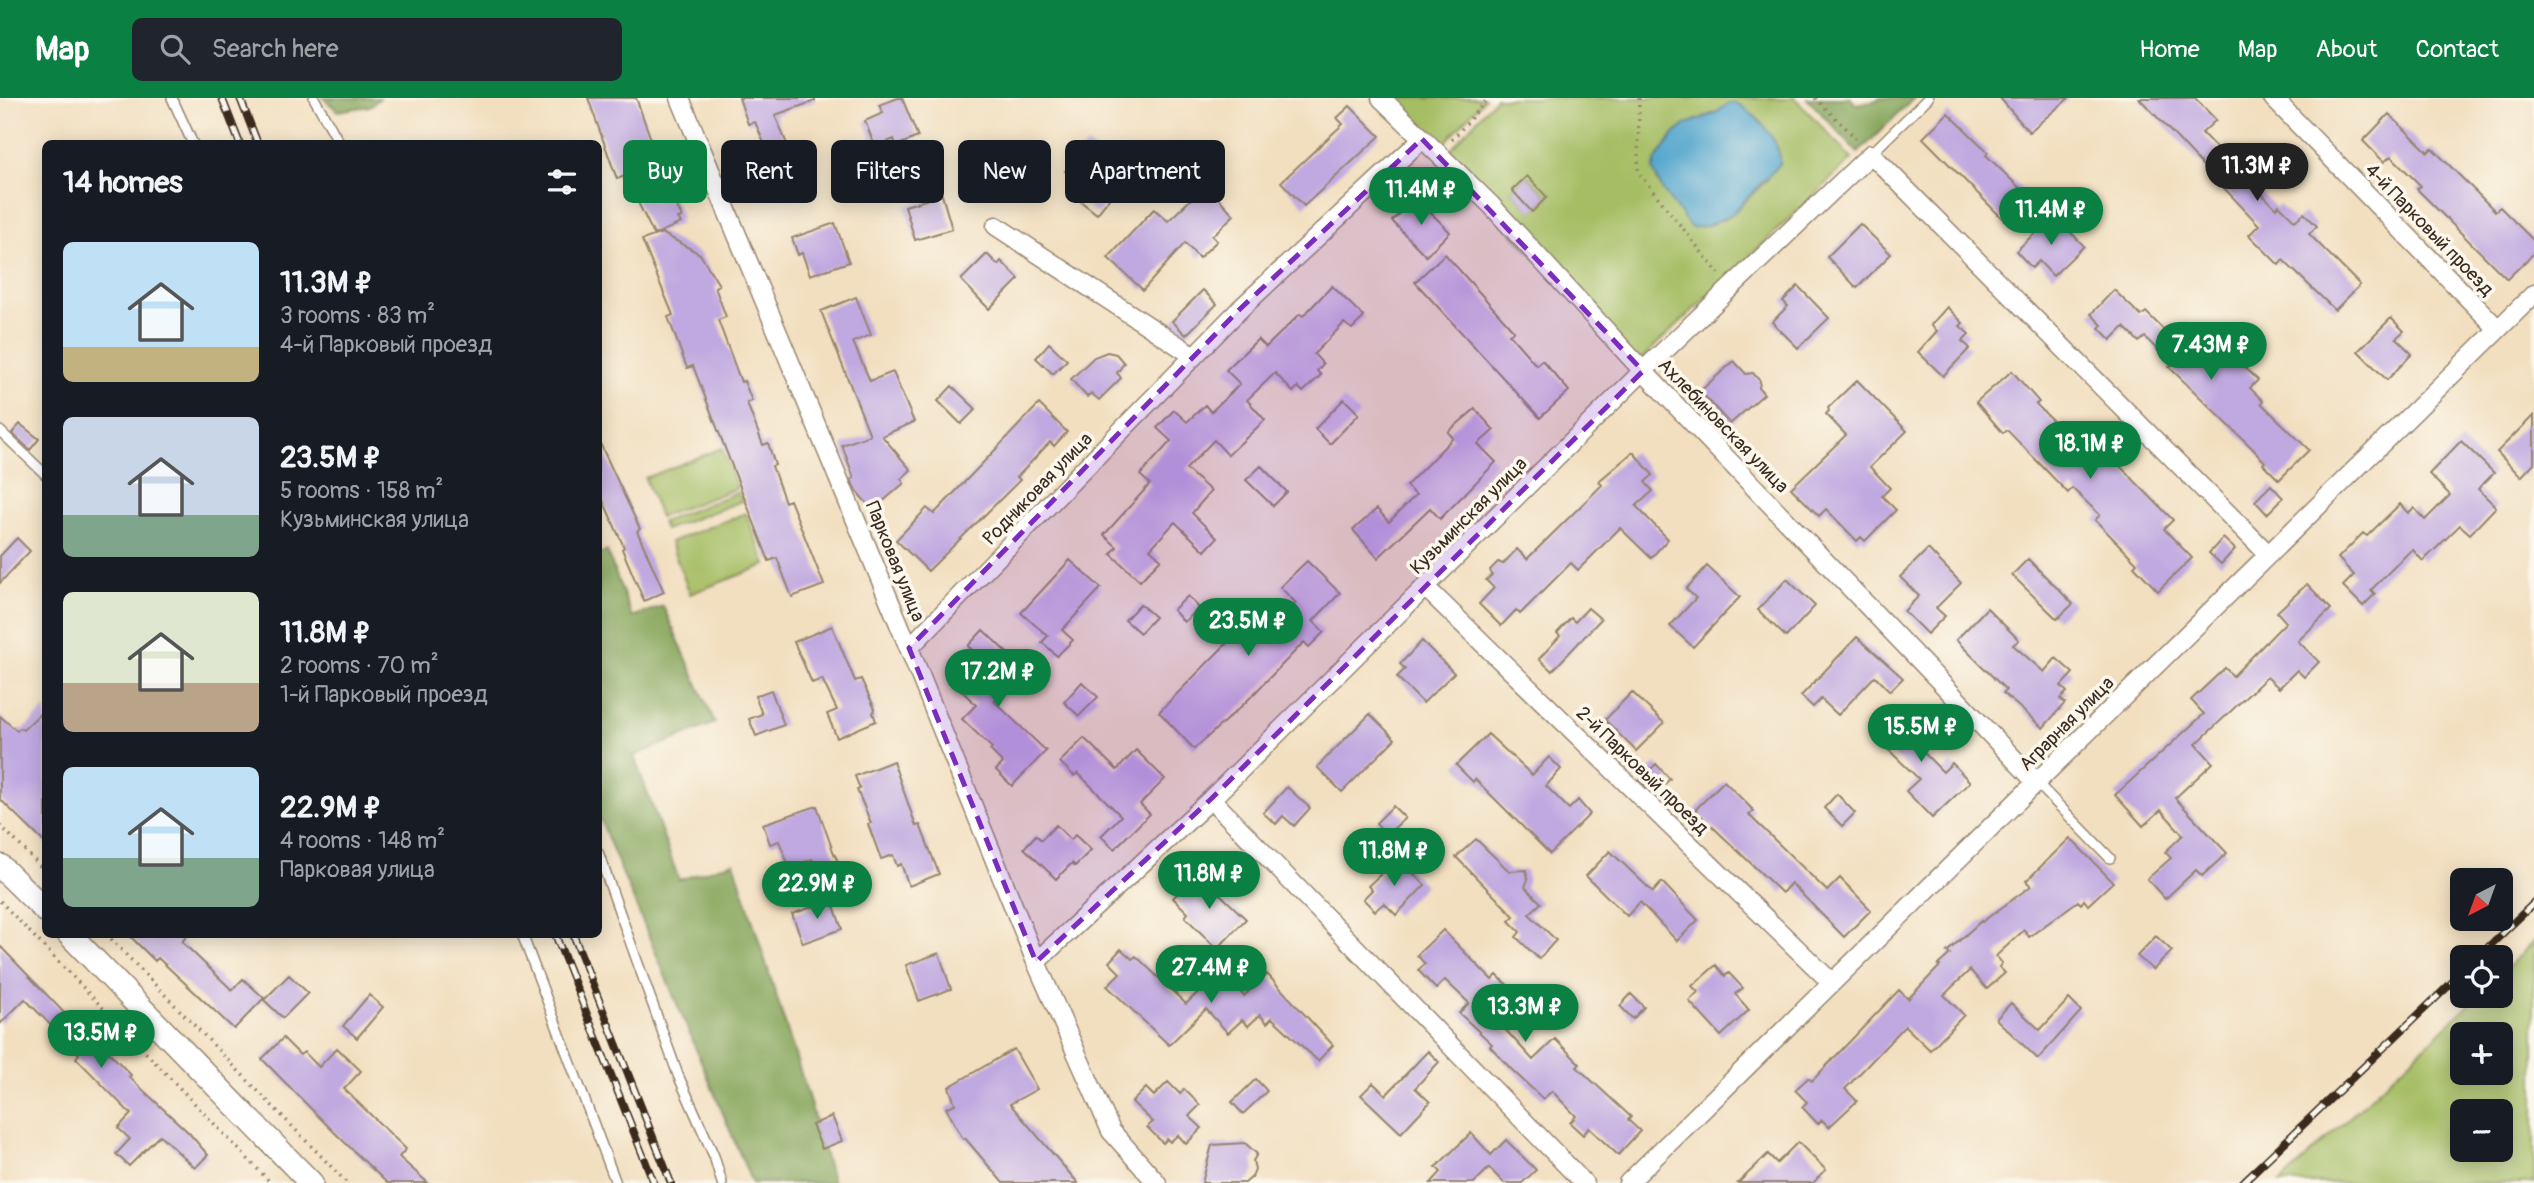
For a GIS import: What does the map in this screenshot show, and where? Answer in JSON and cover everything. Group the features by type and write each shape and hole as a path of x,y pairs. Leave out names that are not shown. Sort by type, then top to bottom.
{"street":[{"name":"Парковая улица","path":"680,98 909,648 1035,962 1111,1131 1157,1183"},
{"name":"Ахлебиновская улица","path":"1381,98 1491,205 1643,371 2036,782"},
{"name":"4-й Парковый проезд","path":"2273,98 2498,329"},
{"name":"Родниковая улица","path":"909,648 1250,300 1422,139"},
{"name":"Кузьминская улица","path":"1035,962 1211,799 1643,371 1871,154"},
{"path":"1871,154 2268,554"},
{"path":"996,226 1194,356"},
{"name":"Аграрная улица","path":"1628,1183 2534,293"},
{"name":"2-й Парковый проезд","path":"1425,587 1832,983"},
{"path":"1211,799 1584,1183"},
{"path":"0,866 42,907"},
{"path":"73,938 311,1183"}],"lane":[{"path":"172,98 191,140"},
{"path":"314,98 338,140"},
{"name":"Кузьминская улица","path":"1871,154 1928,98"},
{"path":"0,431 42,471"},
{"path":"2036,782 2110,858"},
{"path":"602,863 678,1074 714,1156 722,1183"},
{"path":"524,938 615,1183"}],"path":[{"path":"1439,155 1489,98"},
{"path":"1639,98 1638,172 1730,289"},
{"path":"1815,98 1871,154"},
{"path":"0,825 42,868"},
{"path":"0,901 271,1183"},
{"path":"110,938 347,1183"}],"highlighted area":[{"path":"1422,139 1643,371 1211,799 1036,962 909,648 1240,309"}],"green space":[{"path":"323,98 380,98 370,106 338,111"},
{"path":"1382,98 1485,98 1436,153"},
{"path":"1496,98 1795,98 1852,159 1636,364 1442,159","holes":["1728,104 1768,179 1725,219 1691,227 1657,181 1656,160 1687,124 1717,112","1527,176 1547,197 1532,211 1512,190"]},
{"path":"1807,98 1851,98 1855,104 1881,98 1914,98 1858,153"},
{"path":"722,448 737,488 660,517 645,478"},
{"path":"738,492 742,501 665,530 662,522"},
{"path":"746,513 766,565 690,594 670,542"},
{"path":"607,551 632,617 663,606 715,723 634,756 679,880 734,862 833,1183 752,1183 602,823 602,553"},
{"path":"2534,941 2534,1183 2280,1183 2450,1022 2450,1085 2513,1085 2513,1022 2450,1022 2465,1008 2513,1008 2513,962"}],"water":[{"path":"1736,103 1759,120 1772,137 1777,146 1780,164 1732,214 1707,226 1691,228 1663,191 1653,170 1656,160 1675,133 1687,124 1717,112 1728,104"}],"building":[{"path":"588,98 636,98 651,140 623,140 623,177 617,179"},
{"path":"739,98 815,98 815,101 775,115 785,140 763,140 755,122 748,124"},
{"path":"902,98 918,137 911,140 872,140 865,121 883,113 879,105"},
{"path":"2000,98 2069,98 2029,132"},
{"path":"2139,98 2195,98 2216,120 2202,133 2228,160 2239,149 2255,165 2244,176 2276,208 2279,205 2295,221 2304,213 2317,226 2309,234 2360,285 2335,310 2283,260 2279,265 2249,235 2259,225"},
{"path":"1350,106 1380,136 1304,206 1281,182 1343,124 1337,118"},
{"path":"1948,113 2028,196 2004,220 1923,138"},
{"path":"2389,114 2428,152 2432,148 2495,211 2500,207 2534,241 2534,253 2507,279 2417,189 2421,186 2391,156 2384,162 2363,141"},
{"path":"1527,176 1547,197 1532,212 1512,190"},
{"path":"1416,198 1450,232 1426,256 1392,221"},
{"path":"944,202 952,229 915,240 905,206"},
{"path":"638,203 675,203 682,217 678,218 681,223 654,235"},
{"path":"1083,203 1106,203 1097,214"},
{"path":"1187,203 1223,203 1234,215 1212,236 1217,241 1199,258 1185,243 1143,290 1108,258 1154,209 1168,221"},
{"path":"2054,215 2084,246 2053,276 2039,261 2032,268 2016,251"},
{"path":"835,223 849,262 810,275 802,253 798,255 792,238"},
{"path":"1860,224 1891,254 1857,288 1827,257"},
{"path":"662,233 700,254 719,285 715,287 726,317 718,320 741,382 744,381 752,401 747,403 763,445 768,443 775,465 772,466 785,502 790,500 824,585 792,597 777,558 769,561 693,366 687,368 668,317 673,315 642,240"},
{"path":"987,254 998,265 1001,261 1019,279 989,309 961,280"},
{"path":"1445,254 1514,331 1509,334 1536,365 1542,360 1569,391 1540,418 1415,282"},
{"path":"1332,286 1364,317 1352,329 1344,323 1314,354 1323,364 1317,371 1321,375 1303,392 1298,387 1293,392 1275,373 1247,400 1265,420 1228,455 1214,440 1186,469 1211,491 1192,513 1217,538 1205,551 1175,522 1150,549 1161,559 1140,581 1111,554 1117,547 1104,535 1150,484 1140,475 1171,441 1157,428 1174,410 1187,422 1205,405 1211,412 1240,384 1226,370 1258,339 1266,347 1300,314 1303,316"},
{"path":"1798,286 1829,318 1798,348 1772,322 1788,306 1783,301"},
{"path":"1203,290 1217,304 1186,335 1172,321"},
{"path":"2114,290 2141,316 2146,312 2171,337 2186,322 2211,348 2217,341 2258,380 2250,388 2263,401 2261,403 2309,450 2279,480 2253,449 2169,367 2172,365 2145,337 2139,342 2124,327 2111,340 2099,328 2102,325 2091,314"},
{"path":"856,297 871,335 853,342 870,381 893,372 914,422 882,436 911,470 901,479 904,483 873,510 856,491 842,445 870,435 821,311"},
{"path":"1947,307 1963,323 1960,326 1969,334 1962,341 1970,348 1943,376 1918,352 1937,331 1931,325"},
{"path":"2391,318 2404,331 2396,338 2412,354 2387,380 2358,351"},
{"path":"1049,343 1067,360 1053,374 1036,358"},
{"path":"1107,352 1116,354 1124,363 1117,373 1121,378 1099,400 1091,393 1087,397 1071,379 1094,357"},
{"path":"1734,361 1746,374 1753,373 1760,381 1759,388 1764,394 1730,424 1700,391"},
{"path":"2012,371 2039,402 2036,404 2089,456 2096,448 2108,460 2111,457 2173,520 2164,529 2192,558 2158,591 2134,566 2137,563 2095,520 2100,515 2072,488 2068,493 2007,430 2003,433 1976,402"},
{"path":"1857,380 1907,431 1870,467 1890,488 1882,496 1896,510 1865,541 1861,537 1857,541 1826,509 1819,516 1791,488 1846,435 1826,414 1828,408"},
{"path":"952,386 976,409 961,424 938,401"},
{"path":"1344,399 1359,414 1330,444 1315,429"},
{"path":"1039,404 1067,432 1054,446 1050,442 1017,477 1020,480 928,571 896,540 927,508 934,514"},
{"path":"1475,409 1494,430 1478,444 1496,462 1440,519 1430,508 1378,558 1353,530 1377,509 1389,522 1416,495 1406,486 1453,438 1448,432"},
{"path":"2534,415 2534,463 2521,477 2497,452"},
{"path":"20,424 39,439 30,450 12,433"},
{"path":"2461,441 2494,473 2478,489 2496,507 2470,534 2460,525 2423,561 2413,550 2409,552 2371,590 2375,594 2363,606 2343,586 2354,575 2338,558 2363,533 2367,536 2400,504 2408,513 2414,508 2425,520 2450,495 2429,474"},
{"path":"602,448 640,529 637,531 664,592 644,601 622,549 624,547 602,498"},
{"path":"1633,452 1653,475 1645,482 1653,491 1636,506 1668,539 1651,558 1620,528 1578,570 1571,563 1520,614 1516,610 1501,626 1479,604 1494,588 1486,580 1492,575 1490,570 1498,562 1503,564 1517,549 1527,559 1602,485 1599,481"},
{"path":"1261,466 1287,492 1273,506 1246,480"},
{"path":"2271,485 2283,498 2267,514 2255,501"},
{"path":"17,538 30,551 0,583 0,556"},
{"path":"2223,538 2235,549 2221,564 2209,553"},
{"path":"1928,549 1961,583 1936,608 1945,616 1927,634 1904,611 1919,596 1900,577"},
{"path":"2028,559 2073,604 2057,619 2012,575"},
{"path":"1070,560 1101,588 1062,630 1073,640 1057,656 1042,642 1048,636 1021,613"},
{"path":"1307,561 1340,593 1313,621 1324,632 1309,647 1304,642 1246,702 1194,749 1159,712 1235,635 1214,614 1227,601 1263,636 1296,603 1280,587"},
{"path":"1707,566 1740,597 1693,647 1670,626 1696,598 1686,589"},
{"path":"1787,579 1815,606 1786,637 1758,610"},
{"path":"2307,584 2331,609 2298,641 2319,662 2304,677 2297,670 2279,688 2267,677 2196,744 2213,763 2175,798 2227,853 2202,876 2196,870 2165,899 2147,879 2171,858 2165,852 2183,835 2161,810 2143,826 2115,795 2204,714 2191,700 2225,668 2233,676 2286,622 2277,612"},
{"path":"1188,596 1199,608 1184,622 1173,610"},
{"path":"1140,604 1155,617 1140,633 1125,620"},
{"path":"1588,608 1601,619 1552,671 1539,659 1560,636 1557,633 1571,618 1575,622"},
{"path":"1987,608 2019,640 2013,645 2044,672 2056,658 2073,673 2061,686 2067,692 2060,699 2065,703 2043,728 2003,693 2006,690 1956,640"},
{"path":"832,626 855,681 861,679 875,709 873,713 876,721 837,738 827,714 837,710 822,679 812,683 794,642"},
{"path":"983,630 1024,669 994,701 1046,751 1012,786 996,770 1003,763 990,750 992,748 962,719 976,705 961,690 975,675 968,667 978,656 968,646"},
{"path":"1857,637 1903,678 1890,691 1875,676 1838,715 1821,699 1813,707 1801,696"},
{"path":"1422,641 1454,673 1423,703 1397,677 1405,669 1400,664"},
{"path":"1082,682 1098,697 1079,716 1064,702"},
{"path":"771,690 784,725 756,736 749,719 762,714 755,696"},
{"path":"1632,692 1664,723 1636,751 1605,720"},
{"path":"1902,709 1911,717 1914,714 1930,729 1916,745 1943,772 1952,763 1970,782 1932,818 1906,791 1919,779 1875,737"},
{"path":"42,712 42,840 0,799 0,716 17,731 20,728 23,730"},
{"path":"1370,714 1395,739 1342,792 1317,767"},
{"path":"1488,734 1532,775 1549,757 1561,769 1546,786 1569,809 1578,800 1590,814 1550,854 1475,779 1473,782 1456,765"},
{"path":"1084,738 1117,770 1136,750 1165,779 1140,804 1150,814 1114,849 1101,836 1121,816 1078,773 1074,776 1060,762"},
{"path":"893,761 916,826 920,825 939,874 909,886 901,864 897,866 893,855 881,859 868,824 871,823 857,790 860,789 855,776"},
{"path":"1656,764 1670,779 1654,794 1640,780"},
{"path":"1724,781 1754,811 1749,815 1827,891 1840,878 1871,910 1844,937 1791,883 1782,893 1695,810"},
{"path":"1287,787 1310,808 1294,826 1283,816 1276,824 1263,813"},
{"path":"1837,794 1855,813 1842,826 1824,808"},
{"path":"817,806 850,888 830,897 812,859 790,869 779,841 770,844 763,824"},
{"path":"1393,806 1405,818 1387,835 1376,823"},
{"path":"1056,825 1071,840 1075,835 1091,850 1075,866 1072,863 1056,879 1024,848 1036,835 1041,840"},
{"path":"2070,838 2113,882 2088,905 2084,900 2081,904 2078,901 2029,937 2024,930 1996,956 2002,963 1999,967 2005,973 1987,989 1970,970 1944,995 1964,1015 1930,1050 1905,1026 1845,1089 1857,1101 1829,1127 1822,1120 1818,1124 1802,1107 1807,1102 1795,1090 1808,1078 1812,1081 1899,990 1908,999 1950,954 1947,952 1981,921 2031,886 2026,881"},
{"path":"1476,839 1509,871 1526,870 1528,879 1525,887 1541,903 1529,914 1556,940 1539,959 1516,937 1520,932 1509,921 1514,916 1456,857"},
{"path":"1610,851 1653,892 1662,882 1698,920 1677,941 1640,902 1627,916 1586,876"},
{"path":"1398,858 1425,885 1396,915 1384,903 1375,911 1363,899 1372,890 1368,886"},
{"path":"1198,873 1246,919 1217,949 1185,917 1188,913 1173,898"},
{"path":"832,900 842,929 803,943 792,914"},
{"path":"1443,930 1492,980 1497,975 1525,1002 1502,1026 1533,1060 1555,1039 1580,1064 1577,1067 1631,1117 1628,1120 1640,1131 1618,1155 1589,1128 1583,1135 1570,1123 1576,1116 1552,1091 1543,1099 1511,1069 1490,1046 1492,1044 1459,1013 1469,1003 1445,980 1436,989 1418,970 1425,964 1417,955"},
{"path":"2156,936 2172,951 2153,970 2137,956"},
{"path":"132,938 185,938 182,942 232,990 243,979 264,998 234,1029 158,958 155,961"},
{"path":"0,946 92,1042 95,1038 131,1075 129,1077 189,1133 208,1155 195,1168 160,1135 129,1166 116,1154 130,1139 118,1128 131,1114 76,1058 79,1054 25,999 0,1024"},
{"path":"1121,949 1132,959 1136,956 1186,1004 1220,971 1244,996 1267,974 1333,1045 1318,1061 1272,1018 1267,1023 1260,1015 1248,1026 1242,1020 1228,1033 1206,1009 1169,1045 1107,986 1120,973 1109,962"},
{"path":"939,953 951,989 919,1001 906,965"},
{"path":"1716,965 1725,976 1729,973 1743,988 1735,994 1749,1010 1721,1036 1689,1001 1698,992 1692,986"},
{"path":"289,975 308,993 283,1018 264,1000"},
{"path":"1631,994 1644,1007 1633,1019 1620,1006"},
{"path":"369,995 383,1007 357,1038 343,1026"},
{"path":"2069,999 2081,1011 2038,1059 1996,1019 2011,1003 2040,1030"},
{"path":"283,1038 300,1055 304,1052 319,1067 337,1048 361,1071 344,1089 406,1149 399,1157 428,1183 387,1183 334,1132 262,1059"},
{"path":"1014,1049 1037,1089 1010,1104 1078,1183 1003,1183 965,1138 963,1139 946,1108 955,1104 949,1087"},
{"path":"1428,1051 1439,1062 1415,1088 1430,1102 1401,1133 1361,1095 1373,1083 1386,1095"},
{"path":"1256,1079 1267,1091 1243,1114 1232,1102"},
{"path":"1168,1082 1180,1094 1184,1089 1200,1105 1189,1116 1202,1128 1186,1144 1178,1135 1170,1142 1167,1139 1163,1143 1147,1127 1153,1122 1132,1102 1146,1088 1154,1096"},
{"path":"832,1116 842,1141 822,1149 812,1125"},
{"path":"1471,1133 1491,1155 1506,1140 1536,1170 1522,1183 1504,1183 1489,1168 1474,1183 1431,1183 1441,1172 1436,1167"},
{"path":"1798,1142 1826,1170 1813,1183 1738,1183 1768,1154 1777,1163"},
{"path":"1245,1143 1257,1154 1253,1161 1255,1169 1252,1177 1245,1183 1202,1183 1212,1145"}],"railway":[{"path":"222,98 238,140"},
{"path":"240,98 256,140"},
{"path":"2490,945 2534,903"},
{"path":"557,938 654,1183"},
{"path":"575,938 671,1183"},
{"path":"2242,1183 2450,984"}]}
